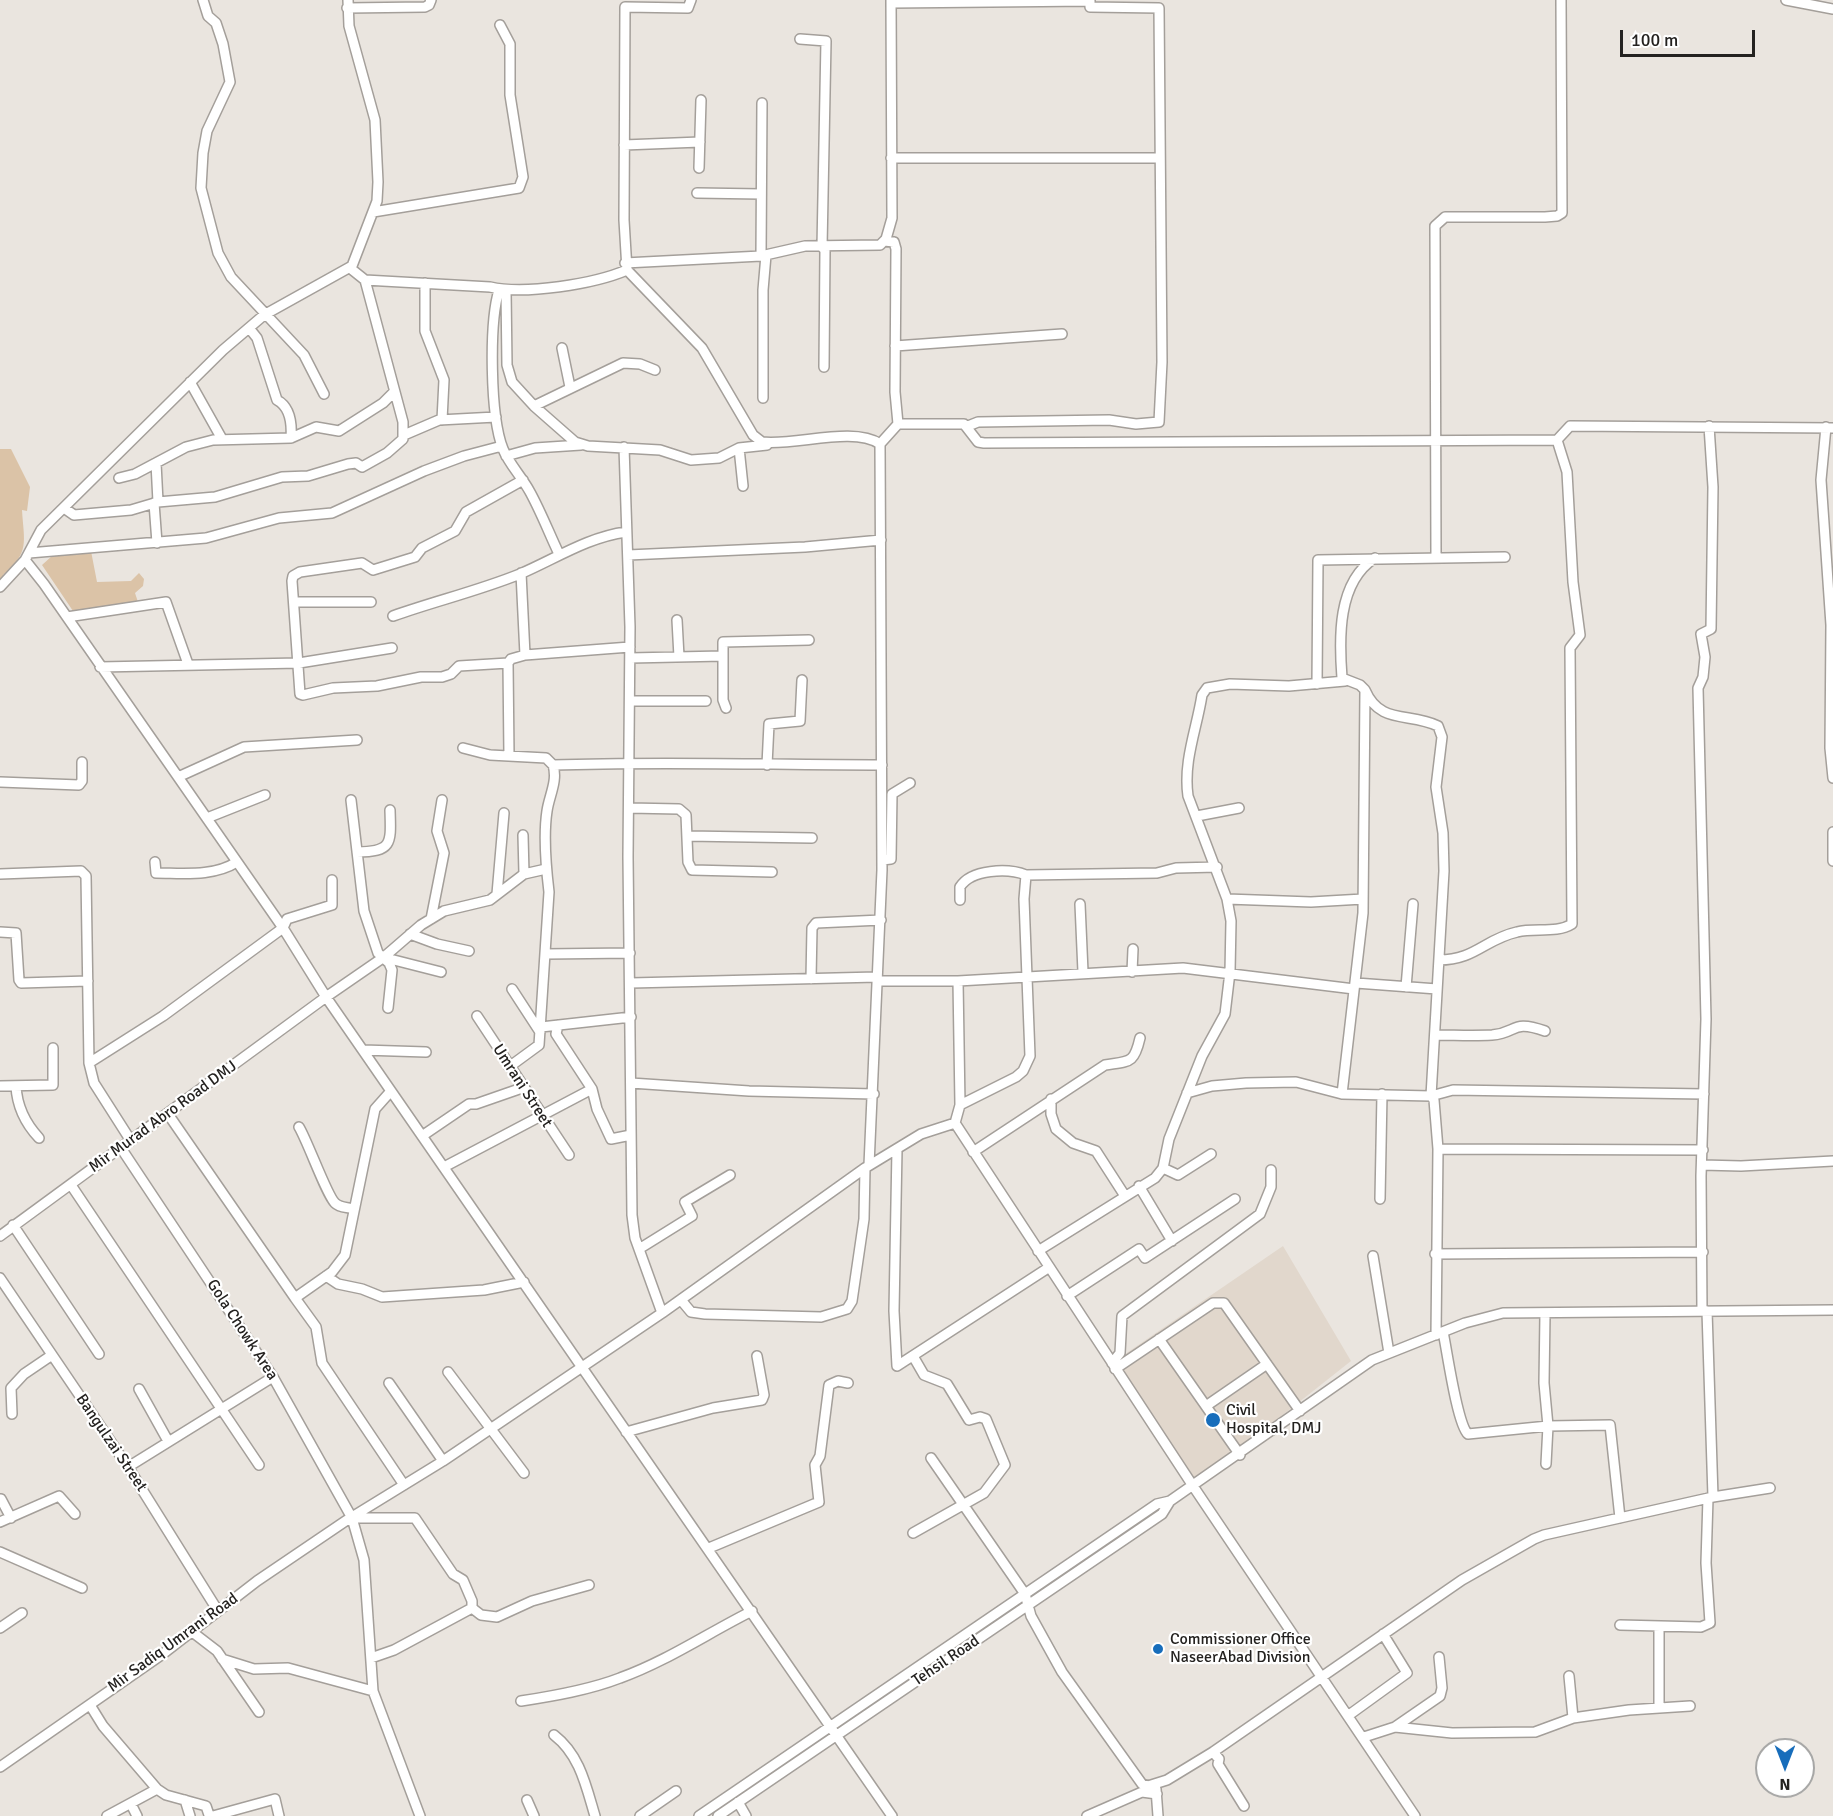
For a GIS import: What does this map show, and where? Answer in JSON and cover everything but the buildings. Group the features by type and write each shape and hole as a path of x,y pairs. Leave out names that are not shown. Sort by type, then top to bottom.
{"street":[{"path":"203,0 208,16 216,23 223,44 230,82 207,131 202,153 201,188 218,253 231,278 304,356 324,394"},
{"path":"0,587 27,557 41,530 190,382 249,328 264,315 350,268 357,258 379,195 375,120 349,26 348,4 425,7 431,0"},
{"path":"691,0 688,8 625,7 626,266 702,348 753,435 762,442 847,436 870,437 880,444"},
{"path":"884,241 892,218 891,1 1057,0 1090,1 1090,7 1159,8 1162,362 1159,422 1136,424 1109,420 978,422 969,428 898,424"},
{"path":"1436,556 1433,442 1435,226 1445,217 1545,217 1562,213 1561,0"},
{"path":"1786,0 1833,9"},
{"path":"373,212 519,188 523,177 510,95 510,44 500,25"},
{"path":"800,39 826,40 822,247 825,250 824,367"},
{"path":"699,168 701,100"},
{"path":"762,103 763,398"},
{"path":"624,145 700,142"},
{"path":"891,158 1160,158"},
{"path":"697,193 761,194"},
{"path":"364,280 503,290 603,279 626,266 764,255 805,246 894,242 896,249 898,424 880,444 881,920 874,1094 864,1219 852,1300 847,1309 821,1317 705,1314 691,1312 681,1300"},
{"path":"350,268 364,280 404,435"},
{"path":"425,283 425,331 444,380 442,420"},
{"path":"503,290 509,374 512,382 534,406 575,442 582,445"},
{"path":"503,290 494,327 494,394 502,446 506,456 523,480 559,554"},
{"path":"249,328 257,338 277,400 282,402 287,410 291,438"},
{"path":"896,346 1062,334"},
{"path":"562,348 570,387"},
{"path":"534,406 623,363 640,364 655,370"},
{"path":"190,382 222,439"},
{"path":"119,478 135,474 186,447 222,439 291,438 316,427 339,431 383,403 393,393"},
{"path":"64,508 74,515 130,510 156,503 215,497 282,477 308,476 354,463 362,467 397,445 404,435 442,420 496,417"},
{"path":"969,428 976,439 984,443 1433,442 1561,436 1570,426 1830,427 1821,480 1831,636 1830,725 1833,778"},
{"path":"1620,1625 1706,1627 1710,1623 1707,1563 1711,1498 1702,1165 1706,1019 1698,740 1698,688 1703,676 1705,657 1701,634 1712,629 1713,487 1709,426"},
{"path":"1438,960 1454,960 1473,955 1495,940 1518,931 1556,929 1572,924 1570,648 1580,635 1573,582 1567,472 1561,436"},
{"path":"506,456 535,448 582,445 660,450 691,460 720,458 739,448 834,442 880,444"},
{"path":"27,557 227,535 279,518 332,513 424,471 464,456 502,446"},
{"path":"624,447 630,647 632,1215 639,1249 662,1313"},
{"path":"739,448 743,486"},
{"path":"156,463 157,543"},
{"path":"508,663 459,666 451,674 442,676 421,677 377,686 333,688 300,694 293,576 362,563 373,570 415,557 422,548 455,531 466,512 523,480"},
{"path":"393,616 450,600 520,573 608,534 626,532"},
{"path":"628,555 794,547 881,540"},
{"path":"1317,684 1318,560 1436,556 1505,557"},
{"path":"27,557 99,667 283,928 391,1091 626,1432 709,1548 892,1816"},
{"path":"1345,681 1341,671 1341,626 1346,602 1357,576 1365,564 1375,558"},
{"path":"520,573 525,655"},
{"path":"67,617 166,602 188,664"},
{"path":"294,602 371,602"},
{"path":"677,620 679,657"},
{"path":"726,708 723,700 723,642 809,640"},
{"path":"509,756 508,663 511,659 525,655 630,647"},
{"path":"99,667 299,663 392,648"},
{"path":"630,657 723,656"},
{"path":"767,765 769,724 800,721 802,680"},
{"path":"1038,1251 1155,1178 1163,1168 1168,1139 1202,1056 1225,1014 1230,972 1231,921 1217,867 1188,796 1188,760 1202,695 1207,688 1230,684 1289,686 1345,681 1360,685 1370,702 1378,710 1390,716 1424,719 1438,726 1443,737 1436,788 1443,833 1444,871 1431,1096 1434,1100 1438,1149 1435,1254 1439,1333 1464,1430 1468,1434 1548,1426 1610,1425 1620,1518"},
{"path":"1342,1094 1363,899 1365,690"},
{"path":"630,701 706,701"},
{"path":"178,777 244,747 357,740"},
{"path":"463,748 490,754 546,758 556,772 547,812 546,869 549,892 539,1045 534,1052 509,1067"},
{"path":"0,782 79,785 82,781 82,762"},
{"path":"553,765 610,762 882,765"},
{"path":"882,860 891,860 892,794 910,783"},
{"path":"207,818 265,795"},
{"path":"351,800 364,911 378,953 384,957 441,972"},
{"path":"431,919 444,853 436,831 442,800"},
{"path":"1197,816 1239,807"},
{"path":"629,808 679,809 686,815 688,862 692,870 772,872"},
{"path":"357,852 381,851 386,846 390,830 390,810"},
{"path":"497,894 504,813"},
{"path":"1833,832 1833,861"},
{"path":"523,835 524,874 546,869"},
{"path":"687,836 812,838"},
{"path":"154,862 156,873 198,874 228,867 237,862"},
{"path":"960,900 960,887 973,877 994,872 1026,875 1157,873 1176,868 1217,867"},
{"path":"0,874 81,871 86,876 89,1064 94,1083 130,1141"},
{"name":"Mir Murad Abro Road DMJ","path":"0,1236 326,996 384,957 431,919 444,911 475,904 497,894 524,874"},
{"path":"960,1105 1023,1071 1030,1056 1026,875"},
{"path":"89,1064 163,1016 283,928 287,919 332,905 332,880"},
{"path":"1227,899 1311,902 1363,899"},
{"path":"1080,903 1083,972"},
{"path":"1406,987 1413,904"},
{"path":"811,979 812,928 816,923 881,920"},
{"path":"0,932 16,933 21,983 88,981"},
{"path":"410,934 468,951"},
{"path":"1132,972 1133,949"},
{"path":"546,954 630,953"},
{"path":"384,957 392,970 388,1008"},
{"path":"631,983 811,979 958,981 1183,968 1355,986 1437,989"},
{"path":"958,981 960,1105 955,1123 1048,1268 1364,1737 1413,1815"},
{"path":"512,989 541,1029"},
{"name":"Umrani Street","path":"477,1016 522,1088 569,1155"},
{"path":"541,1029 631,1017"},
{"path":"558,1025 556,1034 592,1089 597,1109 611,1139 631,1135"},
{"path":"1435,1035 1492,1035 1518,1026 1529,1026 1545,1032"},
{"path":"973,1152 1105,1065 1131,1060 1136,1056 1140,1038"},
{"path":"0,1086 53,1085 53,1048"},
{"path":"363,1050 426,1052"},
{"path":"1187,1093 1212,1086 1296,1082 1342,1094 1431,1096 1453,1090 1704,1094"},
{"path":"631,1083 749,1091 874,1094"},
{"path":"16,1086 17,1101 22,1113 39,1138"},
{"path":"422,1136 469,1104 476,1104 522,1088"},
{"path":"444,1167 592,1089"},
{"path":"296,1298 326,1276 345,1256 375,1109 391,1091"},
{"path":"1380,1199 1382,1094"},
{"path":"1051,1100 1051,1114 1056,1129 1073,1143 1096,1151 1125,1196"},
{"path":"168,1114 263,1256 316,1327 322,1363 404,1485"},
{"name":"Mir Sadiq Umrani Road","path":"0,1767 349,1519 443,1461 662,1313 867,1166 921,1134 955,1123"},
{"path":"299,1127 318,1163 330,1196 338,1205 353,1209"},
{"name":"Gola Chowk Area","path":"121,1148 273,1377 349,1519 364,1560 373,1691 420,1816"},
{"path":"897,1149 895,1364 899,1366 1048,1268"},
{"path":"1438,1149 1703,1150"},
{"path":"1163,1168 1178,1175 1211,1154"},
{"path":"1702,1165 1741,1166 1833,1161"},
{"path":"1114,1366 1120,1353 1122,1316 1260,1214 1271,1187 1271,1170"},
{"path":"639,1249 692,1216 685,1202 730,1175"},
{"path":"71,1185 259,1465"},
{"path":"1139,1186 1172,1240"},
{"path":"1067,1296 1139,1249 1145,1258 1235,1199"},
{"path":"13,1225 99,1354"},
{"path":"1435,1254 1703,1252"},
{"path":"1373,1256 1389,1353"},
{"path":"326,1276 338,1284 362,1289 382,1297 484,1290 524,1282"},
{"name":"Bangulzai Street","path":"0,1278 128,1467 218,1611"},
{"path":"1114,1366 1213,1303 1224,1303 1299,1411"},
{"path":"699,1816 1157,1504 1170,1501 1240,1455 1372,1360 1439,1333 1503,1313 1833,1310"},
{"path":"1545,1314 1544,1383 1548,1426 1546,1464"},
{"path":"1159,1339 1240,1455"},
{"path":"12,1414 11,1388 24,1374 52,1355"},
{"path":"626,1432 713,1408 762,1400 764,1395 757,1356"},
{"path":"913,1356 924,1375 948,1384 969,1420 980,1417 986,1419 1005,1465 984,1493 913,1533"},
{"path":"1206,1406 1267,1364"},
{"path":"448,1371 493,1428 524,1473"},
{"path":"128,1467 273,1377"},
{"path":"709,1548 819,1502 815,1465 820,1456 829,1385 838,1381 848,1383"},
{"path":"389,1383 443,1461"},
{"path":"139,1389 168,1441"},
{"path":"931,1458 1025,1594 1030,1604 1031,1616 1062,1672 1090,1714 1142,1784 1156,1789"},
{"path":"1087,1816 1142,1792 1156,1789 1462,1580 1534,1539 1711,1498 1770,1488"},
{"path":"0,1522 59,1496 75,1514"},
{"path":"1,1499 11,1518"},
{"name":"Tehsil Road","path":"718,1816 1162,1514 1170,1501"},
{"path":"349,1519 415,1518 453,1574 463,1580 472,1601 472,1608"},
{"path":"0,1552 82,1588"},
{"path":"472,1608 481,1615 497,1617 532,1601 589,1585"},
{"path":"371,1658 394,1650 472,1608"},
{"path":"521,1701 558,1696 619,1679 664,1659 752,1611"},
{"path":"0,1628 22,1613"},
{"path":"1659,1626 1659,1707"},
{"path":"191,1631 209,1643 259,1712"},
{"path":"1349,1715 1407,1673 1383,1634"},
{"path":"1364,1737 1395,1726 1440,1696 1442,1688 1439,1657"},
{"path":"222,1659 254,1669 288,1668 373,1691"},
{"path":"1569,1676 1573,1718"},
{"path":"90,1705 103,1726 157,1789 166,1795 206,1806 209,1815 213,1816 275,1800 279,1816"},
{"path":"1395,1726 1452,1733 1535,1732 1573,1718 1659,1707 1690,1706"},
{"path":"554,1735 566,1745 579,1766 595,1816"},
{"path":"1213,1752 1244,1806"},
{"path":"107,1816 157,1789"},
{"path":"1156,1789 1158,1816"},
{"path":"640,1816 676,1791"},
{"path":"185,1800 190,1816"},
{"path":"527,1800 534,1816"},
{"path":"738,1802 746,1816"},
{"path":"131,1804 137,1816"}],"shaded area":[{"path":"0,449 11,449 30,487 27,511 22,510 24,539 21,553 18,560 3,575 4,581 0,584"},
{"path":"91,551 97,582 131,581 139,573 144,579 143,586 135,593 138,602 73,611 42,565 52,556"},
{"name":"Civil Hospital, DMJ","path":"1283,1246 1351,1361 1193,1486 1112,1363"}],"place":[{"name":"Civil Hospital, DMJ","path":"1213,1420"},
{"name":"Commissioner Office NaseerAbad Division","path":"1158,1649"}]}
